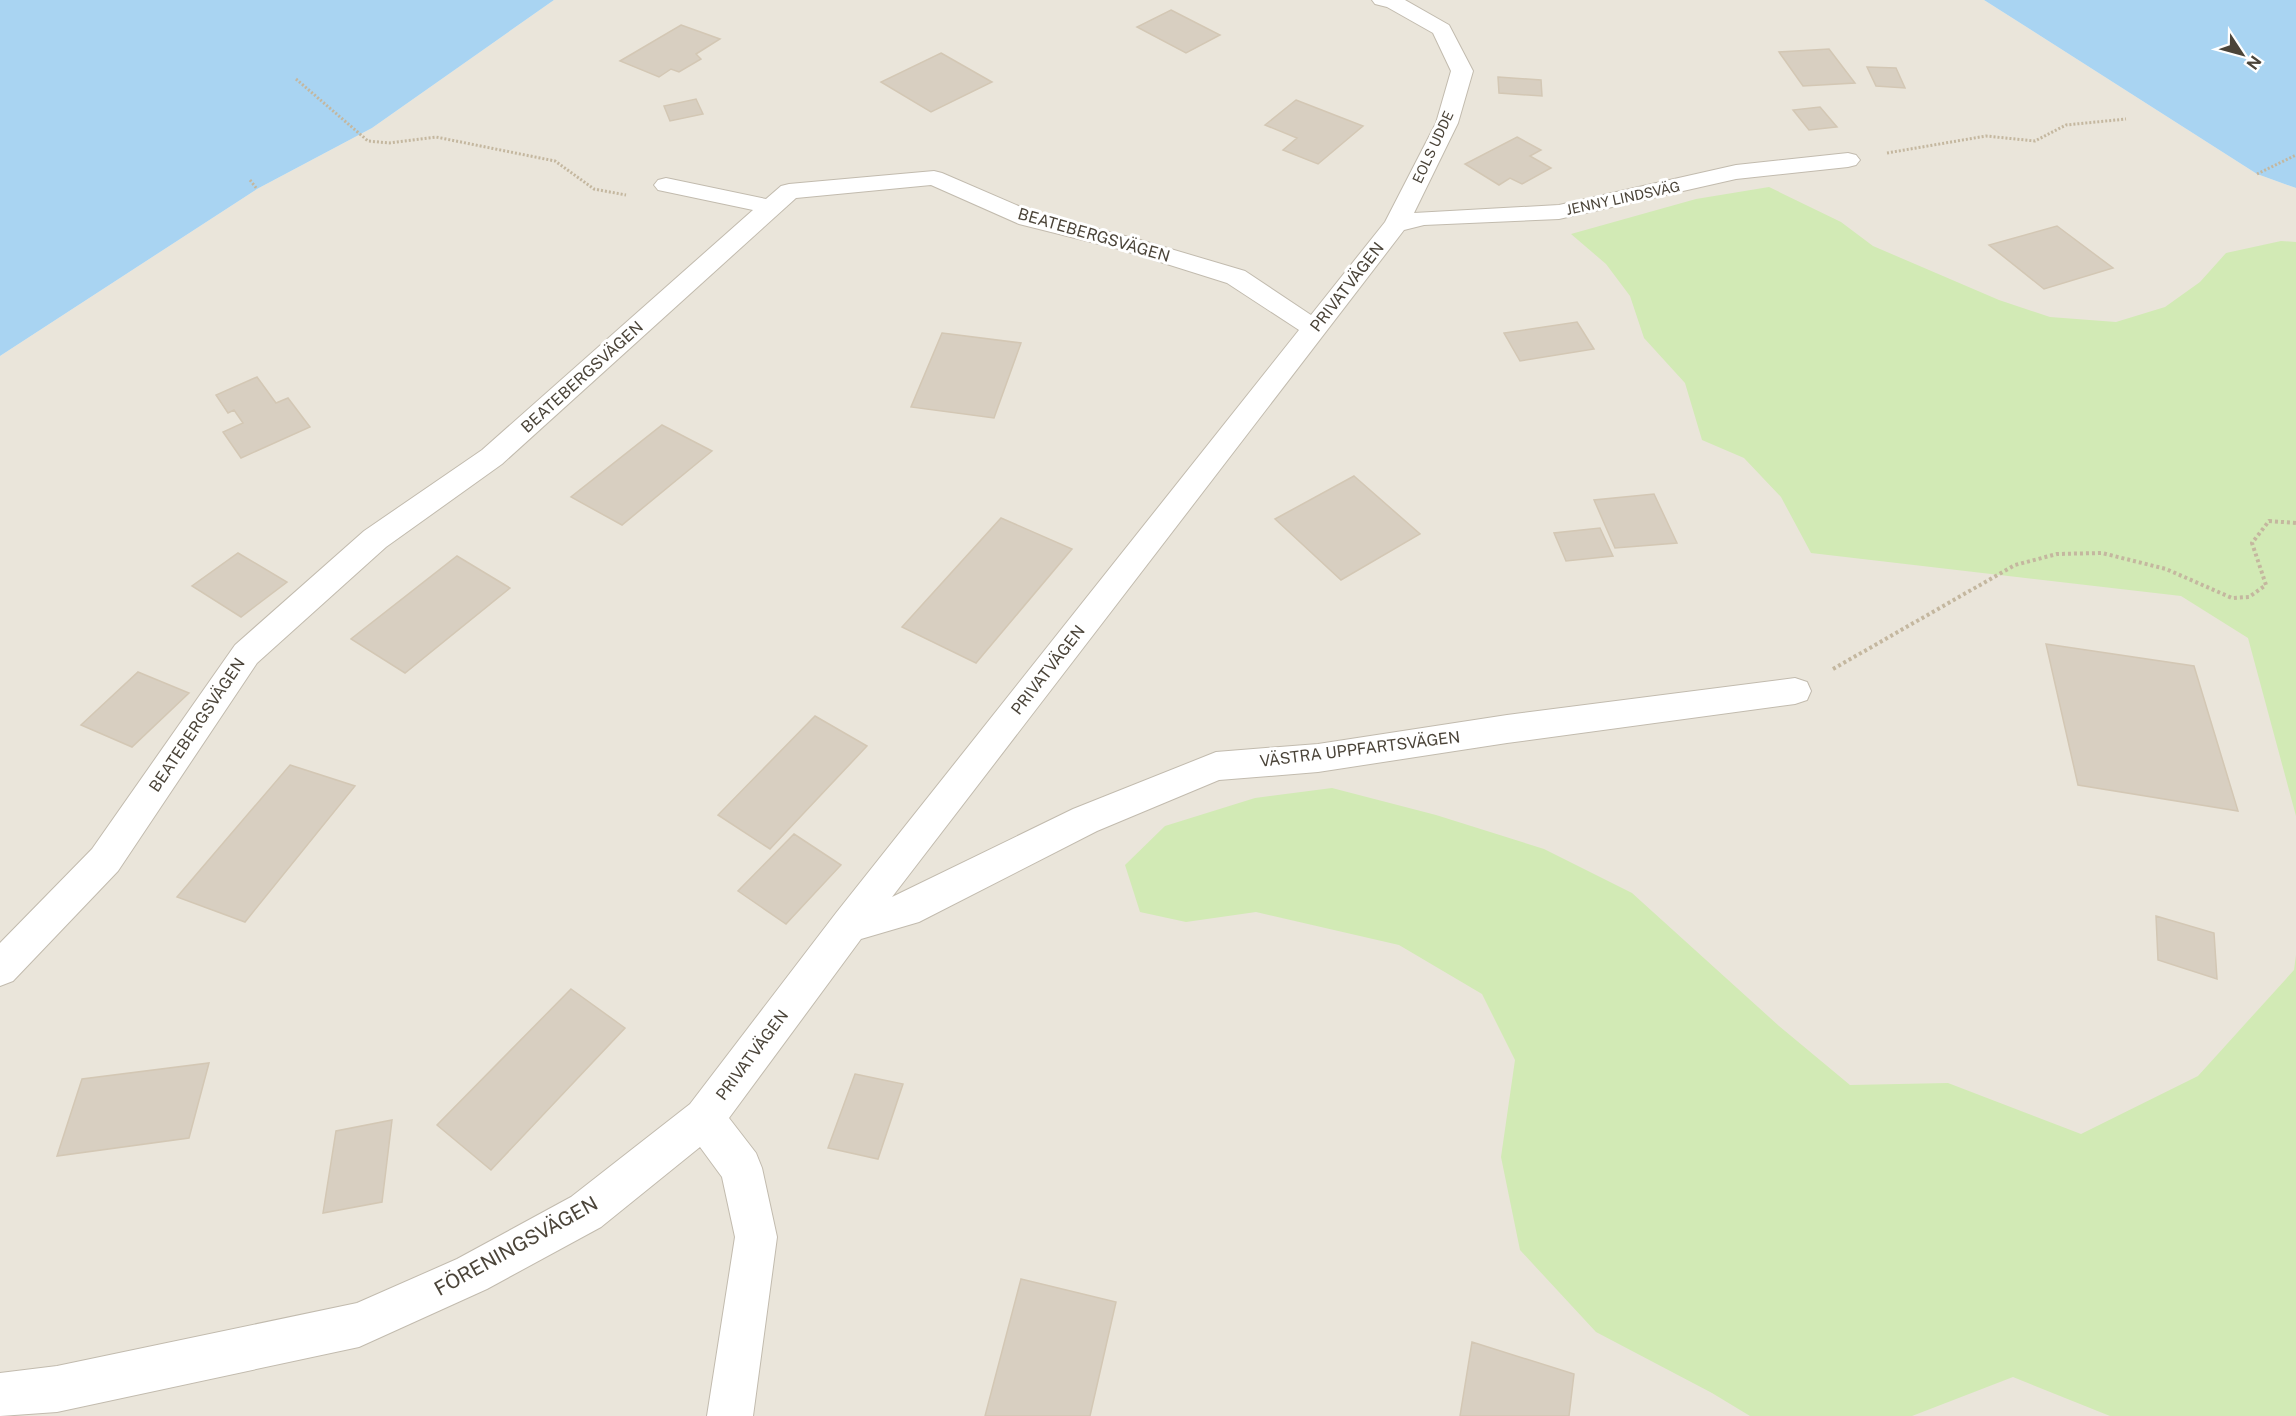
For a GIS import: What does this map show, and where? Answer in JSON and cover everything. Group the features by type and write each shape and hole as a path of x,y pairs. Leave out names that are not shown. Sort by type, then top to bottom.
{"street":[{"name":"EOLS UDDE","path":"1383,0 1442,29 1462,71 1447,123 1396,224"},
{"name":"JENNY LINDSVÄG","path":"1396,224 1424,218 1559,212 1654,193 1736,172 1848,160"},
{"name":"BEATEBERGSVÄGEN","path":"0,969 105,860 246,654 375,538 492,457 789,191 934,178 1029,219 1128,244 1236,277 1315,329"},
{"path":"666,185 772,207"},
{"name":"PRIVATVÄGEN","path":"704,1119 849,925 1396,224"},
{"name":"VÄSTRA UPPFARTSVÄGEN","path":"849,925 906,910 1085,820 1216,766 1318,758 1507,729 1795,691"},
{"path":"704,1119 741,1168 756,1237 729,1416"},
{"name":"FÖRENINGSVÄGEN","path":"0,1396 57,1389 359,1324 472,1274 586,1212 704,1119"}],"path":[{"path":"296,79 368,141 390,143 436,137 555,161 594,189 630,196 666,185"},
{"path":"1848,160 1986,136 2035,141 2066,125 2126,118"},
{"path":"2257,174 2296,155"},
{"path":"250,180 257,189"},
{"path":"1795,691 2015,565 2057,554 2102,553 2166,569 2232,598 2249,597 2266,585 2252,543 2269,521 2296,523"}],"shaded area":[{"path":"554,0 1984,0 2257,174 2296,188 2296,1416 0,1416 0,356 257,189 372,128"}],"green space":[{"path":"1769,187 1841,222 1873,246 1999,300 2050,317 2116,322 2165,307 2200,282 2226,253 2281,241 2296,242 2296,816 2248,638 2181,596 1811,553 1781,497 1744,458 1702,440 1685,383 1644,338 1630,296 1606,264 1571,234 1696,199"},
{"path":"1332,788 1436,815 1544,849 1632,893 1779,1026 1850,1085 1948,1083 2081,1134 2198,1076 2294,970 2296,955 2296,1416 2110,1416 2013,1377 1912,1416 1750,1416 1712,1393 1596,1332 1520,1250 1501,1157 1515,1060 1482,994 1399,945 1256,912 1186,922 1140,912 1125,865 1165,826 1255,798"}],"water":[{"path":"0,0 554,0 372,128 257,189 0,356"},
{"path":"1984,0 2296,0 2296,188 2257,174"}],"building":[{"path":"1171,10 1220,35 1186,53 1137,27"},
{"path":"681,25 720,39 696,54 701,59 679,72 671,69 659,77 620,61"},
{"path":"1829,49 1855,83 1803,86 1779,52"},
{"path":"941,53 992,82 931,112 881,82"},
{"path":"1867,67 1896,68 1905,88 1876,86"},
{"path":"1498,77 1541,80 1542,96 1499,93"},
{"path":"696,99 703,114 670,121 664,106"},
{"path":"1296,100 1363,126 1318,164 1283,150 1297,138 1265,125"},
{"path":"1820,107 1837,127 1809,130 1793,110"},
{"path":"1517,137 1541,150 1530,156 1551,168 1522,184 1510,178 1499,185 1465,164"},
{"path":"2057,226 2113,268 2044,289 1989,245"},
{"path":"1577,322 1594,349 1520,361 1504,333"},
{"path":"942,333 1021,343 994,418 911,407"},
{"path":"257,377 276,403 288,398 310,427 241,458 223,432 243,423 234,410 228,413 216,395"},
{"path":"662,425 712,451 622,525 571,497"},
{"path":"1354,476 1420,534 1341,580 1275,519"},
{"path":"1654,494 1677,543 1615,548 1594,500"},
{"path":"1001,518 1072,549 976,663 902,627"},
{"path":"1600,528 1613,556 1566,561 1554,533"},
{"path":"238,553 287,582 241,617 192,586"},
{"path":"457,556 510,588 405,673 351,639"},
{"path":"2046,644 2194,666 2238,811 2078,785"},
{"path":"138,672 189,693 132,747 81,725"},
{"path":"815,716 867,746 770,849 718,815"},
{"path":"290,765 355,786 245,922 177,897"},
{"path":"794,834 841,865 786,924 738,891"},
{"path":"2156,916 2214,933 2217,979 2158,960"},
{"path":"571,989 625,1028 491,1170 437,1125"},
{"path":"209,1063 189,1138 57,1156 82,1079"},
{"path":"855,1074 903,1084 878,1159 828,1148"},
{"path":"392,1120 382,1202 323,1213 336,1131"},
{"path":"1021,1279 1116,1302 1090,1416 985,1416"},
{"path":"1472,1342 1574,1374 1569,1416 1460,1416"}]}
